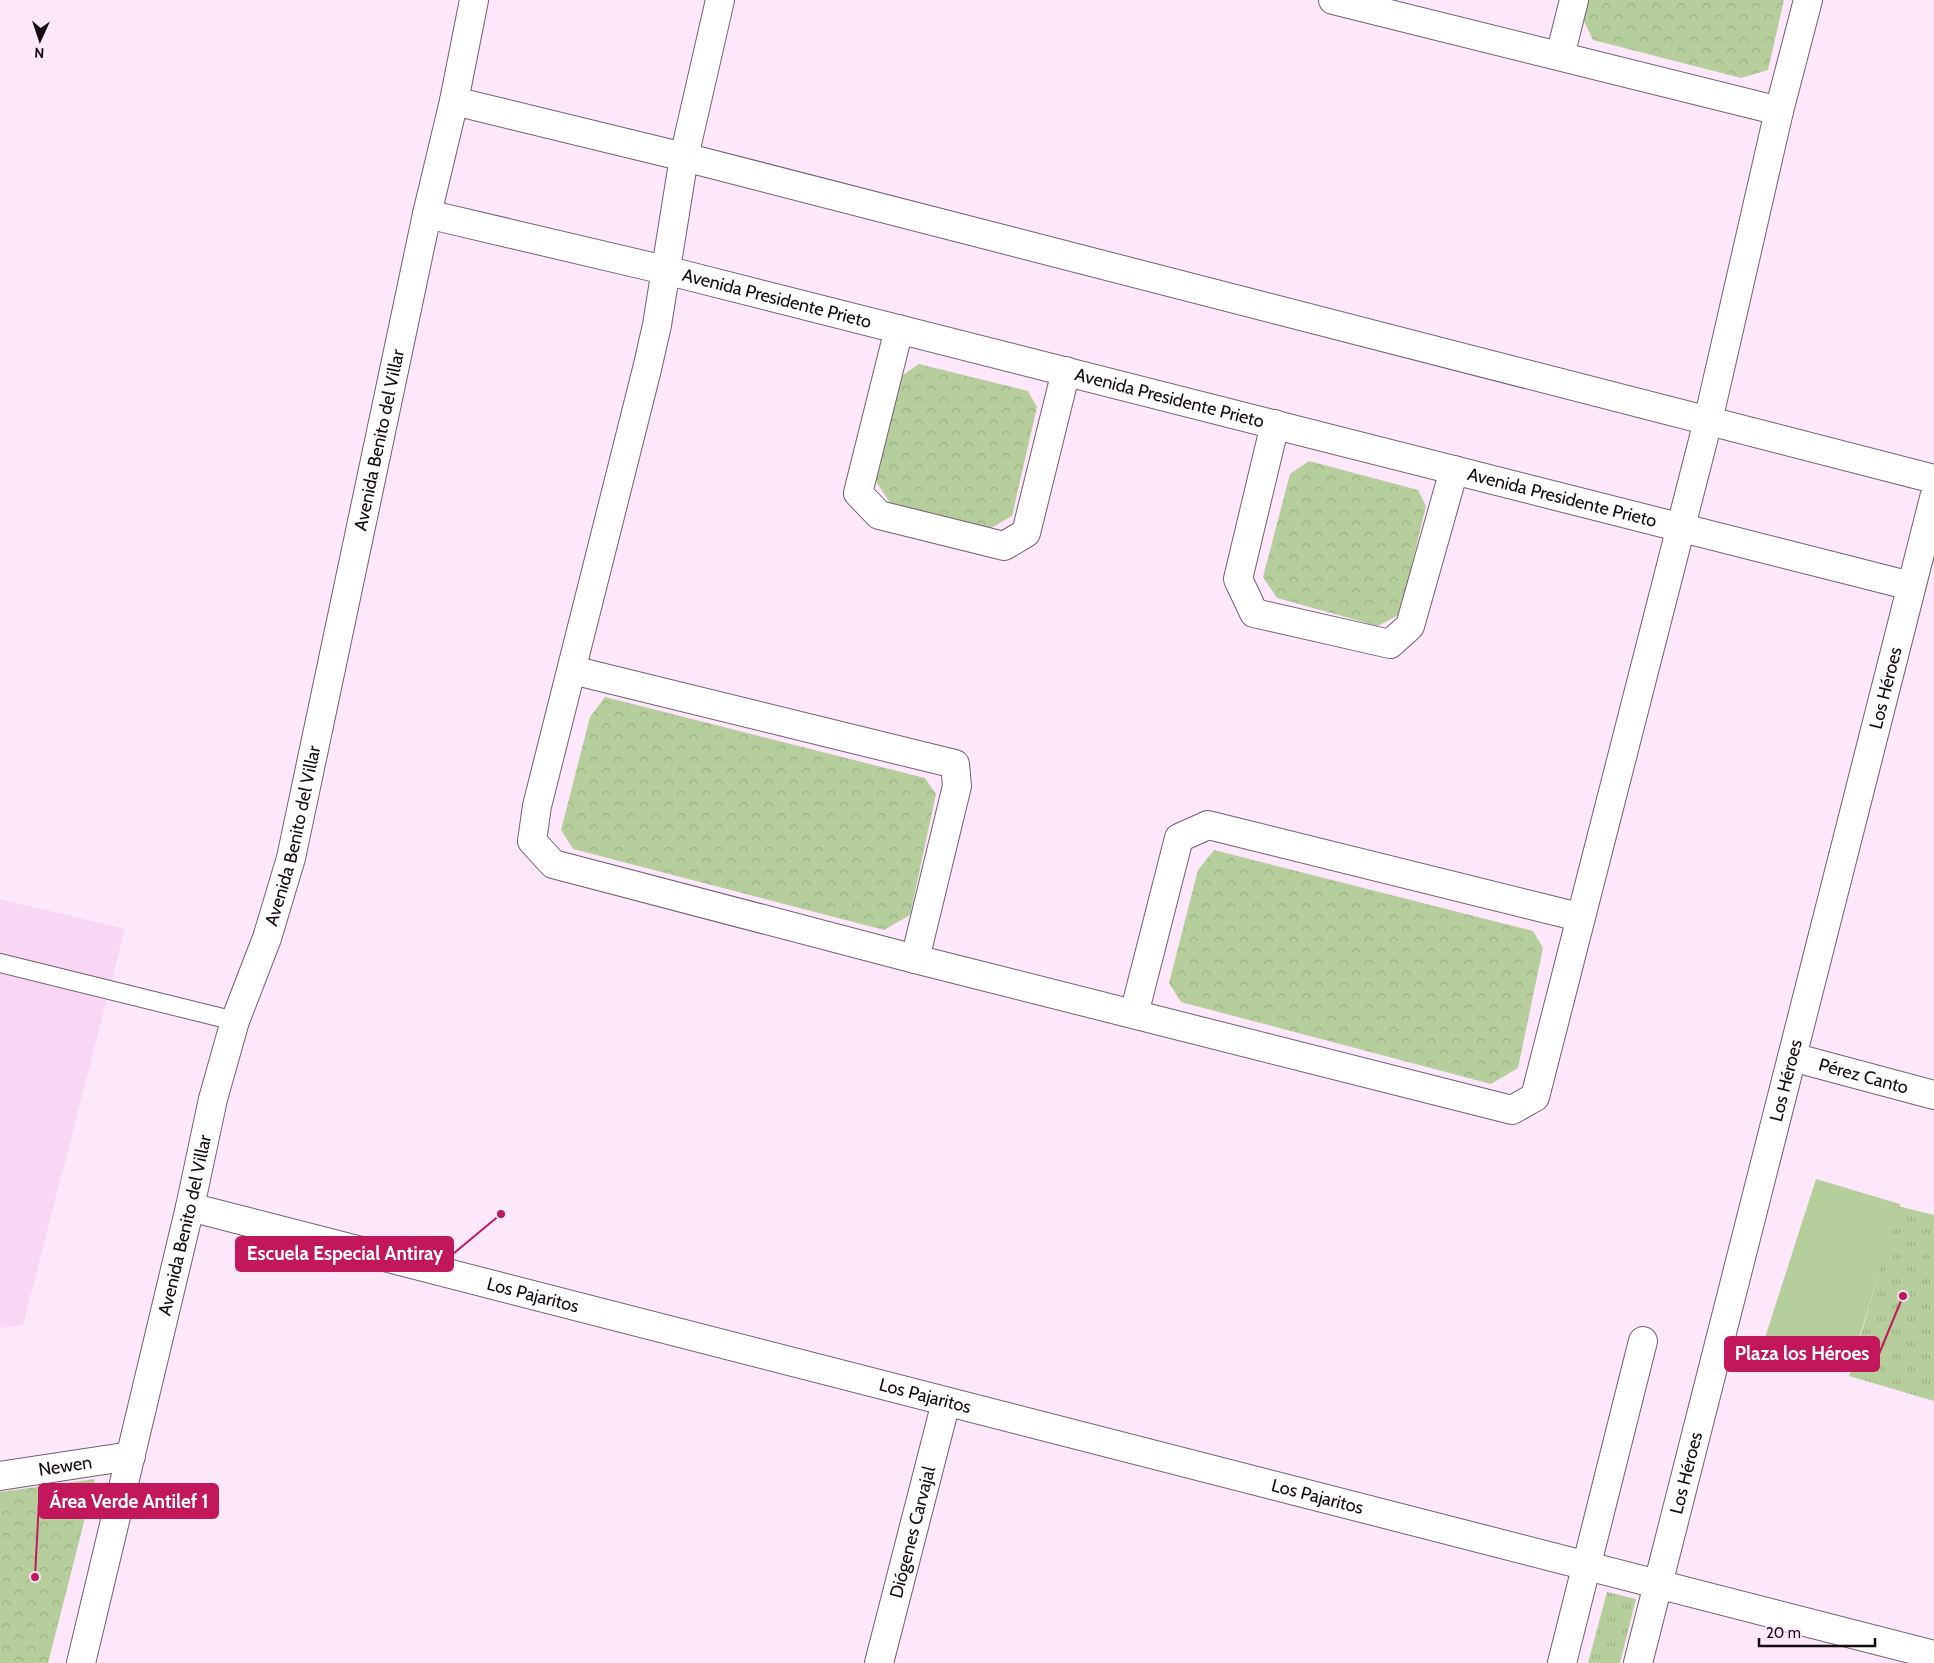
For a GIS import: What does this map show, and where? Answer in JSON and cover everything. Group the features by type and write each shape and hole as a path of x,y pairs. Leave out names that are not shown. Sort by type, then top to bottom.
{"street":[{"name":"Avenida Benito del Villar","path":"81,1663 190,1207 213,1099 235,1021 267,938 291,858 427,214 454,101 474,0"},
{"path":"720,0 684,157 647,369 538,806 532,840 553,864 1512,1110 1534,1097 1708,421 1779,111 1808,0"},
{"path":"1560,56 1574,0"},
{"path":"1340,1 1779,111"},
{"path":"454,101 684,157 1934,479"},
{"name":"Avenida Presidente Prieto","path":"427,214 665,270 1911,586"},
{"path":"899,329 858,493 880,515 1004,546 1026,533 1066,371"},
{"path":"1275,424 1238,579 1254,613 1390,644 1410,626 1454,470"},
{"name":"Los Héroes","path":"1638,1663 1934,498"},
{"path":"572,670 955,764 957,786 915,958"},
{"path":"1134,1014 1178,838 1208,825 1579,918"},
{"name":"Pérez Canto","path":"1792,1057 1934,1095"},
{"name":"Los Pajaritos","path":"190,1207 1934,1655"},
{"path":"1562,1663 1643,1342"},
{"name":"Diógenes Carvajal","path":"879,1663 946,1402"},
{"name":"Newen","path":"0,1476 131,1456"}],"lane":[{"path":"0,963 235,1021"}],"shaded area":[{"path":"0,899 125,929 23,1325 0,1328"}],"green space":[{"path":"1587,0 1784,0 1768,70 1741,78 1593,40 1582,17"},
{"path":"919,364 1028,391 1037,407 1012,516 991,528 890,503 875,480 900,377"},
{"path":"1309,461 1418,490 1426,506 1400,614 1378,626 1277,598 1263,577 1290,474"},
{"path":"605,697 925,778 936,794 910,915 884,930 573,849 561,830 590,717"},
{"path":"1214,850 1533,931 1543,948 1518,1068 1491,1084 1181,1002 1169,983 1198,870"},
{"path":"1816,1179 1900,1204 1849,1371 1763,1344"},
{"path":"1898,1206 1934,1215 1934,1401 1849,1376"},
{"path":"95,1479 48,1663 0,1663 0,1492"},
{"path":"1607,1592 1636,1599 1620,1663 1588,1663"}],"place":[{"name":"Escuela Especial Antiray","path":"501,1214"},
{"name":"Plaza los Héroes","path":"1903,1296"},
{"name":"Área Verde Antilef 1","path":"35,1577"}]}
